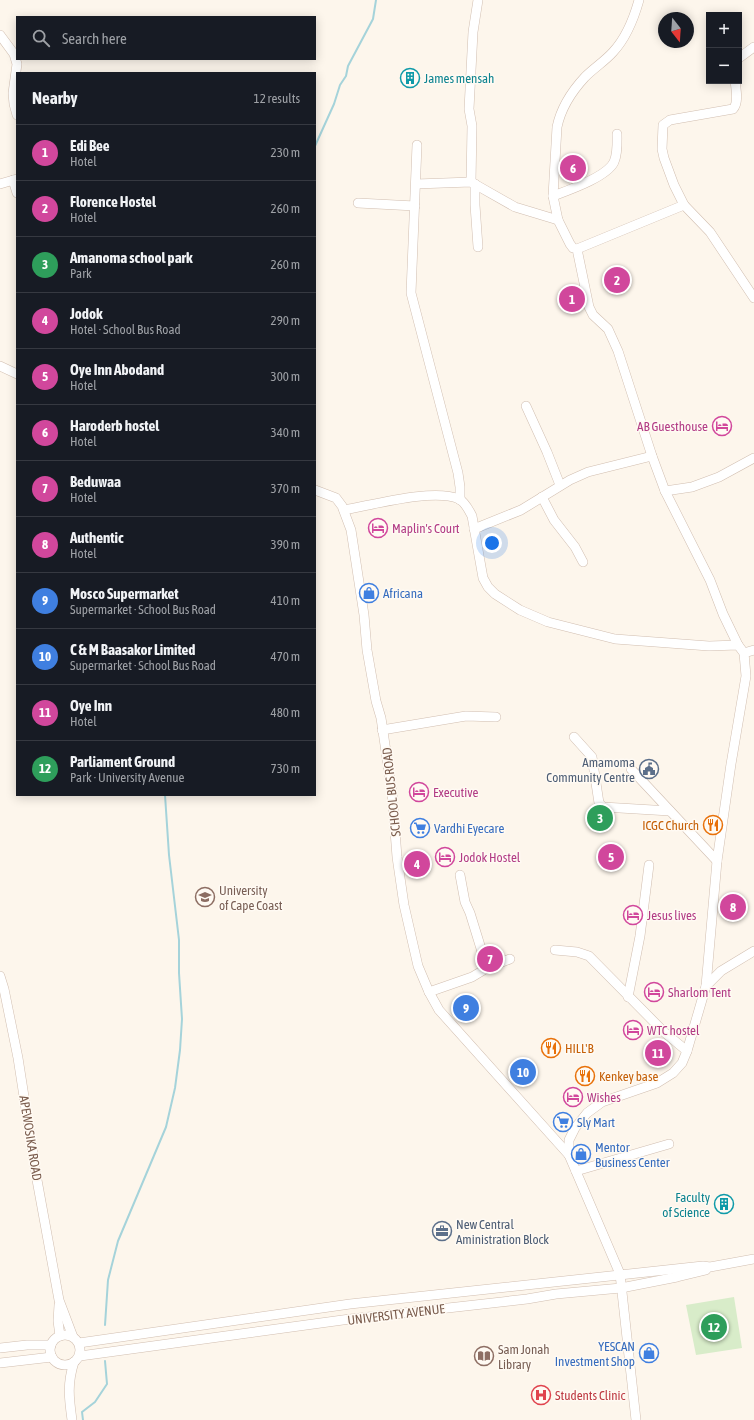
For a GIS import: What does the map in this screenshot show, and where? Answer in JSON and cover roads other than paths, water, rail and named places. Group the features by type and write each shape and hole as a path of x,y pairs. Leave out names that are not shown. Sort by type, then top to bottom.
{"street":[{"path":"478,0 473,32 469,109 472,126 473,183 478,248"},
{"path":"639,0 630,26 621,41 613,52 586,76 568,99 559,116 553,196 558,220 570,244 573,248 577,249 684,205"},
{"path":"0,35 14,54 17,64 13,93 16,111"},
{"path":"742,56 754,47"},
{"path":"735,84 736,104 733,109 670,120 663,126 662,149 674,185 684,205 710,232 753,294"},
{"path":"553,196 596,177 609,169 614,163 616,156 617,134"},
{"path":"417,145 411,293 458,473 460,500"},
{"path":"0,184 15,180"},
{"path":"416,184 473,183 515,207 558,220"},
{"path":"358,203 415,206"},
{"path":"577,249 589,307 593,315 608,329 618,350 652,456 665,491 710,580 723,614 741,649 746,676 730,764 717,861 706,986 687,1051 682,1063 674,1073 657,1083 602,1102 587,1113 574,1128 570,1140 569,1155 620,1274 636,1420"},
{"path":"0,366 16,374"},
{"path":"526,406 560,485"},
{"path":"474,529 521,510 560,485 588,472 652,456"},
{"path":"665,491 692,486 719,477 754,458"},
{"name":"SCHOOL BUS ROAD","path":"316,490 336,498 344,510 351,530 364,615 367,650 392,792 397,857 404,905 418,966 429,992 440,1010 569,1155"},
{"path":"344,510 419,496 444,496 460,500 468,508 472,516 484,578 488,587 495,594 520,610 534,617 615,639 754,650"},
{"path":"542,497 554,520 575,547 583,562"},
{"path":"382,730 466,716 496,717"},
{"path":"574,737 592,757 599,803 603,807 670,811"},
{"path":"631,768 717,861"},
{"path":"628,996 640,936 649,865"},
{"path":"460,875 465,902 470,913 487,968"},
{"path":"555,950 577,952 589,956 664,1032 687,1051"},
{"path":"706,986 721,971 754,951"},
{"path":"429,992 472,977 487,968 510,959"},
{"name":"APEWOSIKA ROAD","path":"0,976 4,988 18,1058 37,1180 59,1300"},
{"path":"576,1171 669,1144"},
{"name":"UNIVERSITY AVENUE","path":"76,1340 350,1304 620,1274 704,1266 710,1267 754,1259"},
{"name":"UNIVERSITY AVENUE","path":"77,1359 357,1318 527,1299 556,1294 621,1288 677,1278 704,1271 710,1267"},
{"path":"59,1300 58,1321 60,1336"},
{"path":"59,1300 80,1347 77,1359 70,1374 68,1389"},
{"path":"76,1340 65,1335 60,1336 54,1341 50,1349 54,1361 62,1365 66,1365 77,1359"},
{"path":"0,1348 27,1345 51,1345"},
{"path":"0,1363 52,1357"},
{"path":"62,1365 68,1389 72,1420"}],"waterway":[{"path":"316,144 334,104 340,85 346,76 348,66 373,19 376,0"},
{"path":"105,1325 108,1280 118,1241 166,1127 175,1088 180,1050 182,1019 179,973 179,940 169,855 165,796"},
{"path":"83,1420 82,1412 95,1402 107,1384 105,1361"}],"place":[{"name":"James mensah","path":"410,78"},
{"name":"Haroderb hostel","path":"573,168"},
{"name":"Florence Hostel","path":"617,280"},
{"name":"Edi Bee","path":"572,299"},
{"name":"AB Guesthouse","path":"722,426"},
{"name":"Maplin's Court","path":"378,528"},
{"name":"Africana","path":"369,593"},
{"name":"Amamoma Community Centre","path":"649,769"},
{"name":"Executive","path":"419,792"},
{"name":"Amanoma school park","path":"600,818"},
{"name":"ICGC Church","path":"713,825"},
{"name":"Vardhi Eyecare","path":"420,828"},
{"name":"Jodok Hostel","path":"445,857"},
{"name":"Oye Inn Abodand","path":"611,857"},
{"name":"Jodok","path":"417,864"},
{"name":"University of Cape Coast","path":"205,897"},
{"name":"Authentic","path":"733,907"},
{"name":"Jesus lives","path":"633,915"},
{"name":"Beduwaa","path":"490,959"},
{"name":"Sharlom Tent","path":"654,992"},
{"name":"Mosco Supermarket","path":"466,1008"},
{"name":"WTC hostel","path":"633,1030"},
{"name":"HILL'B","path":"551,1048"},
{"name":"Oye Inn","path":"658,1053"},
{"name":"C & M Baasakor Limited","path":"523,1072"},
{"name":"Kenkey base","path":"585,1076"},
{"name":"Wishes","path":"573,1097"},
{"name":"Sly Mart","path":"563,1122"},
{"name":"Mentor Business Center","path":"581,1154"},
{"name":"Faculty of Science","path":"724,1204"},
{"name":"New Central Aministration Block","path":"442,1231"},
{"name":"Parliament Ground","path":"714,1327"},
{"name":"YESCAN Investment Shop","path":"649,1353"},
{"name":"Sam Jonah Library","path":"484,1356"},
{"name":"Students Clinic","path":"541,1395"}]}
